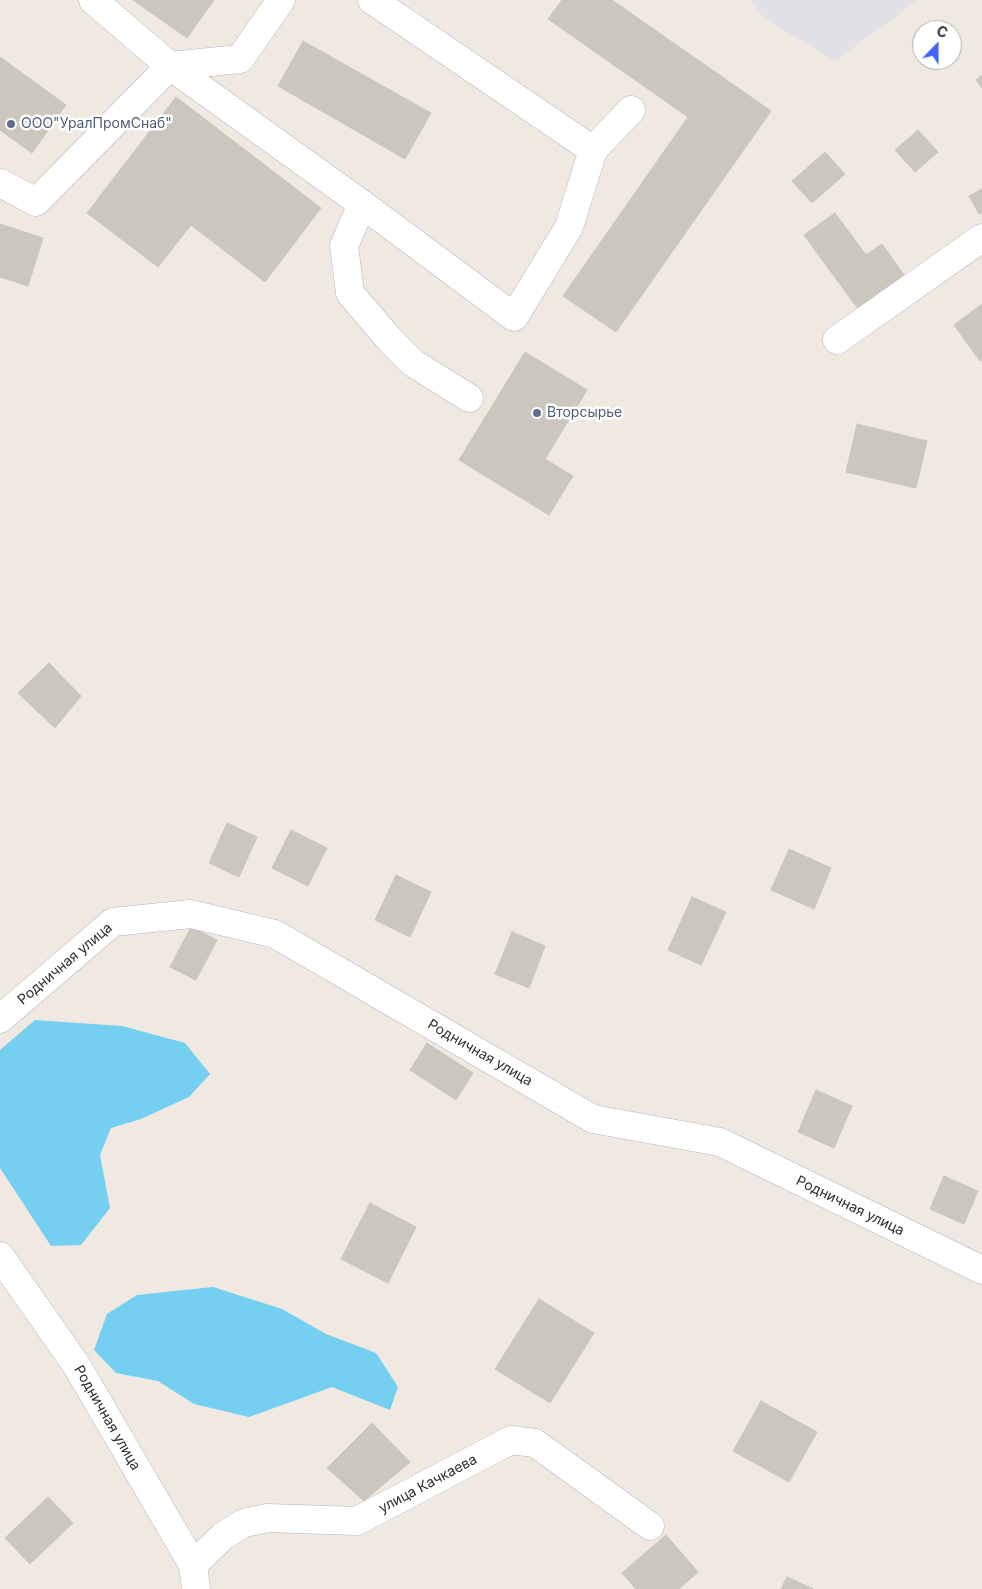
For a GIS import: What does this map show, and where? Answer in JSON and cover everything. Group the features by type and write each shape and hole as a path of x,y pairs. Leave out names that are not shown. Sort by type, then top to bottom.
{"street":[{"path":"93,0 170,66 514,316 569,227 593,150 632,110"},
{"path":"0,182 36,202 170,66 240,58 281,0"},
{"path":"372,0 593,150"},
{"path":"362,204 344,246 350,293 412,363 469,398"},
{"path":"837,340 982,238"},
{"name":"Родничная улица","path":"0,1020 113,922 191,914 275,934 593,1120 720,1142 982,1270"},
{"name":"Родничная улица","path":"0,1256 77,1366 194,1577"},
{"name":"улица Качкаева","path":"194,1577 223,1536 244,1523 267,1518 357,1521 511,1440 536,1443 650,1526"}],"shaded area":[{"path":"750,0 918,0 835,61 764,18"}],"water":[{"path":"35,1020 122,1026 185,1043 210,1074 189,1097 141,1119 111,1128 100,1155 110,1208 81,1245 51,1246 0,1168 0,1050"},
{"path":"213,1287 282,1309 326,1334 376,1353 398,1387 390,1410 332,1387 249,1417 194,1404 158,1381 116,1373 94,1350 107,1314 137,1295"}],"building":[{"path":"133,0 214,0 187,38"},
{"path":"562,0 612,0 771,111 616,332 563,296 688,117 548,19"},
{"path":"303,41 431,113 405,159 278,86"},
{"path":"0,57 66,105 32,153 0,130"},
{"path":"982,75 982,88 976,80"},
{"path":"176,97 321,208 265,282 191,225 158,267 87,213"},
{"path":"918,130 938,152 915,172 895,150"},
{"path":"825,152 845,174 812,203 792,181"},
{"path":"982,189 982,213 979,214 969,196"},
{"path":"835,213 866,255 882,244 904,275 858,309 804,235"},
{"path":"0,224 43,238 28,286 0,277"},
{"path":"982,304 982,360 980,361 954,325"},
{"path":"525,352 587,390 545,459 573,476 549,515 459,460"},
{"path":"857,424 927,441 916,488 846,472"},
{"path":"49,663 81,696 55,728 18,693"},
{"path":"227,823 257,837 239,877 209,863"},
{"path":"291,830 327,848 308,886 272,868"},
{"path":"789,849 831,868 814,909 771,890"},
{"path":"396,875 431,892 410,937 375,920"},
{"path":"692,897 726,912 701,965 668,950"},
{"path":"191,927 217,940 196,980 170,967"},
{"path":"512,932 545,946 529,988 495,974"},
{"path":"427,1043 473,1073 456,1100 410,1070"},
{"path":"816,1090 852,1106 834,1148 798,1132"},
{"path":"944,1176 978,1191 964,1224 930,1209"},
{"path":"370,1203 416,1227 388,1283 341,1259"},
{"path":"539,1299 594,1333 550,1403 495,1369"},
{"path":"761,1401 817,1432 789,1482 733,1451"},
{"path":"372,1423 410,1462 364,1501 327,1468"},
{"path":"48,1497 73,1523 30,1564 5,1538"},
{"path":"666,1535 698,1572 679,1589 636,1589 622,1573"},
{"path":"787,1577 813,1589 781,1589"}],"place":[{"name":"ООО\"УралПромСнаб\"","path":"11,124"},
{"name":"Вторсырье","path":"537,413"}]}
